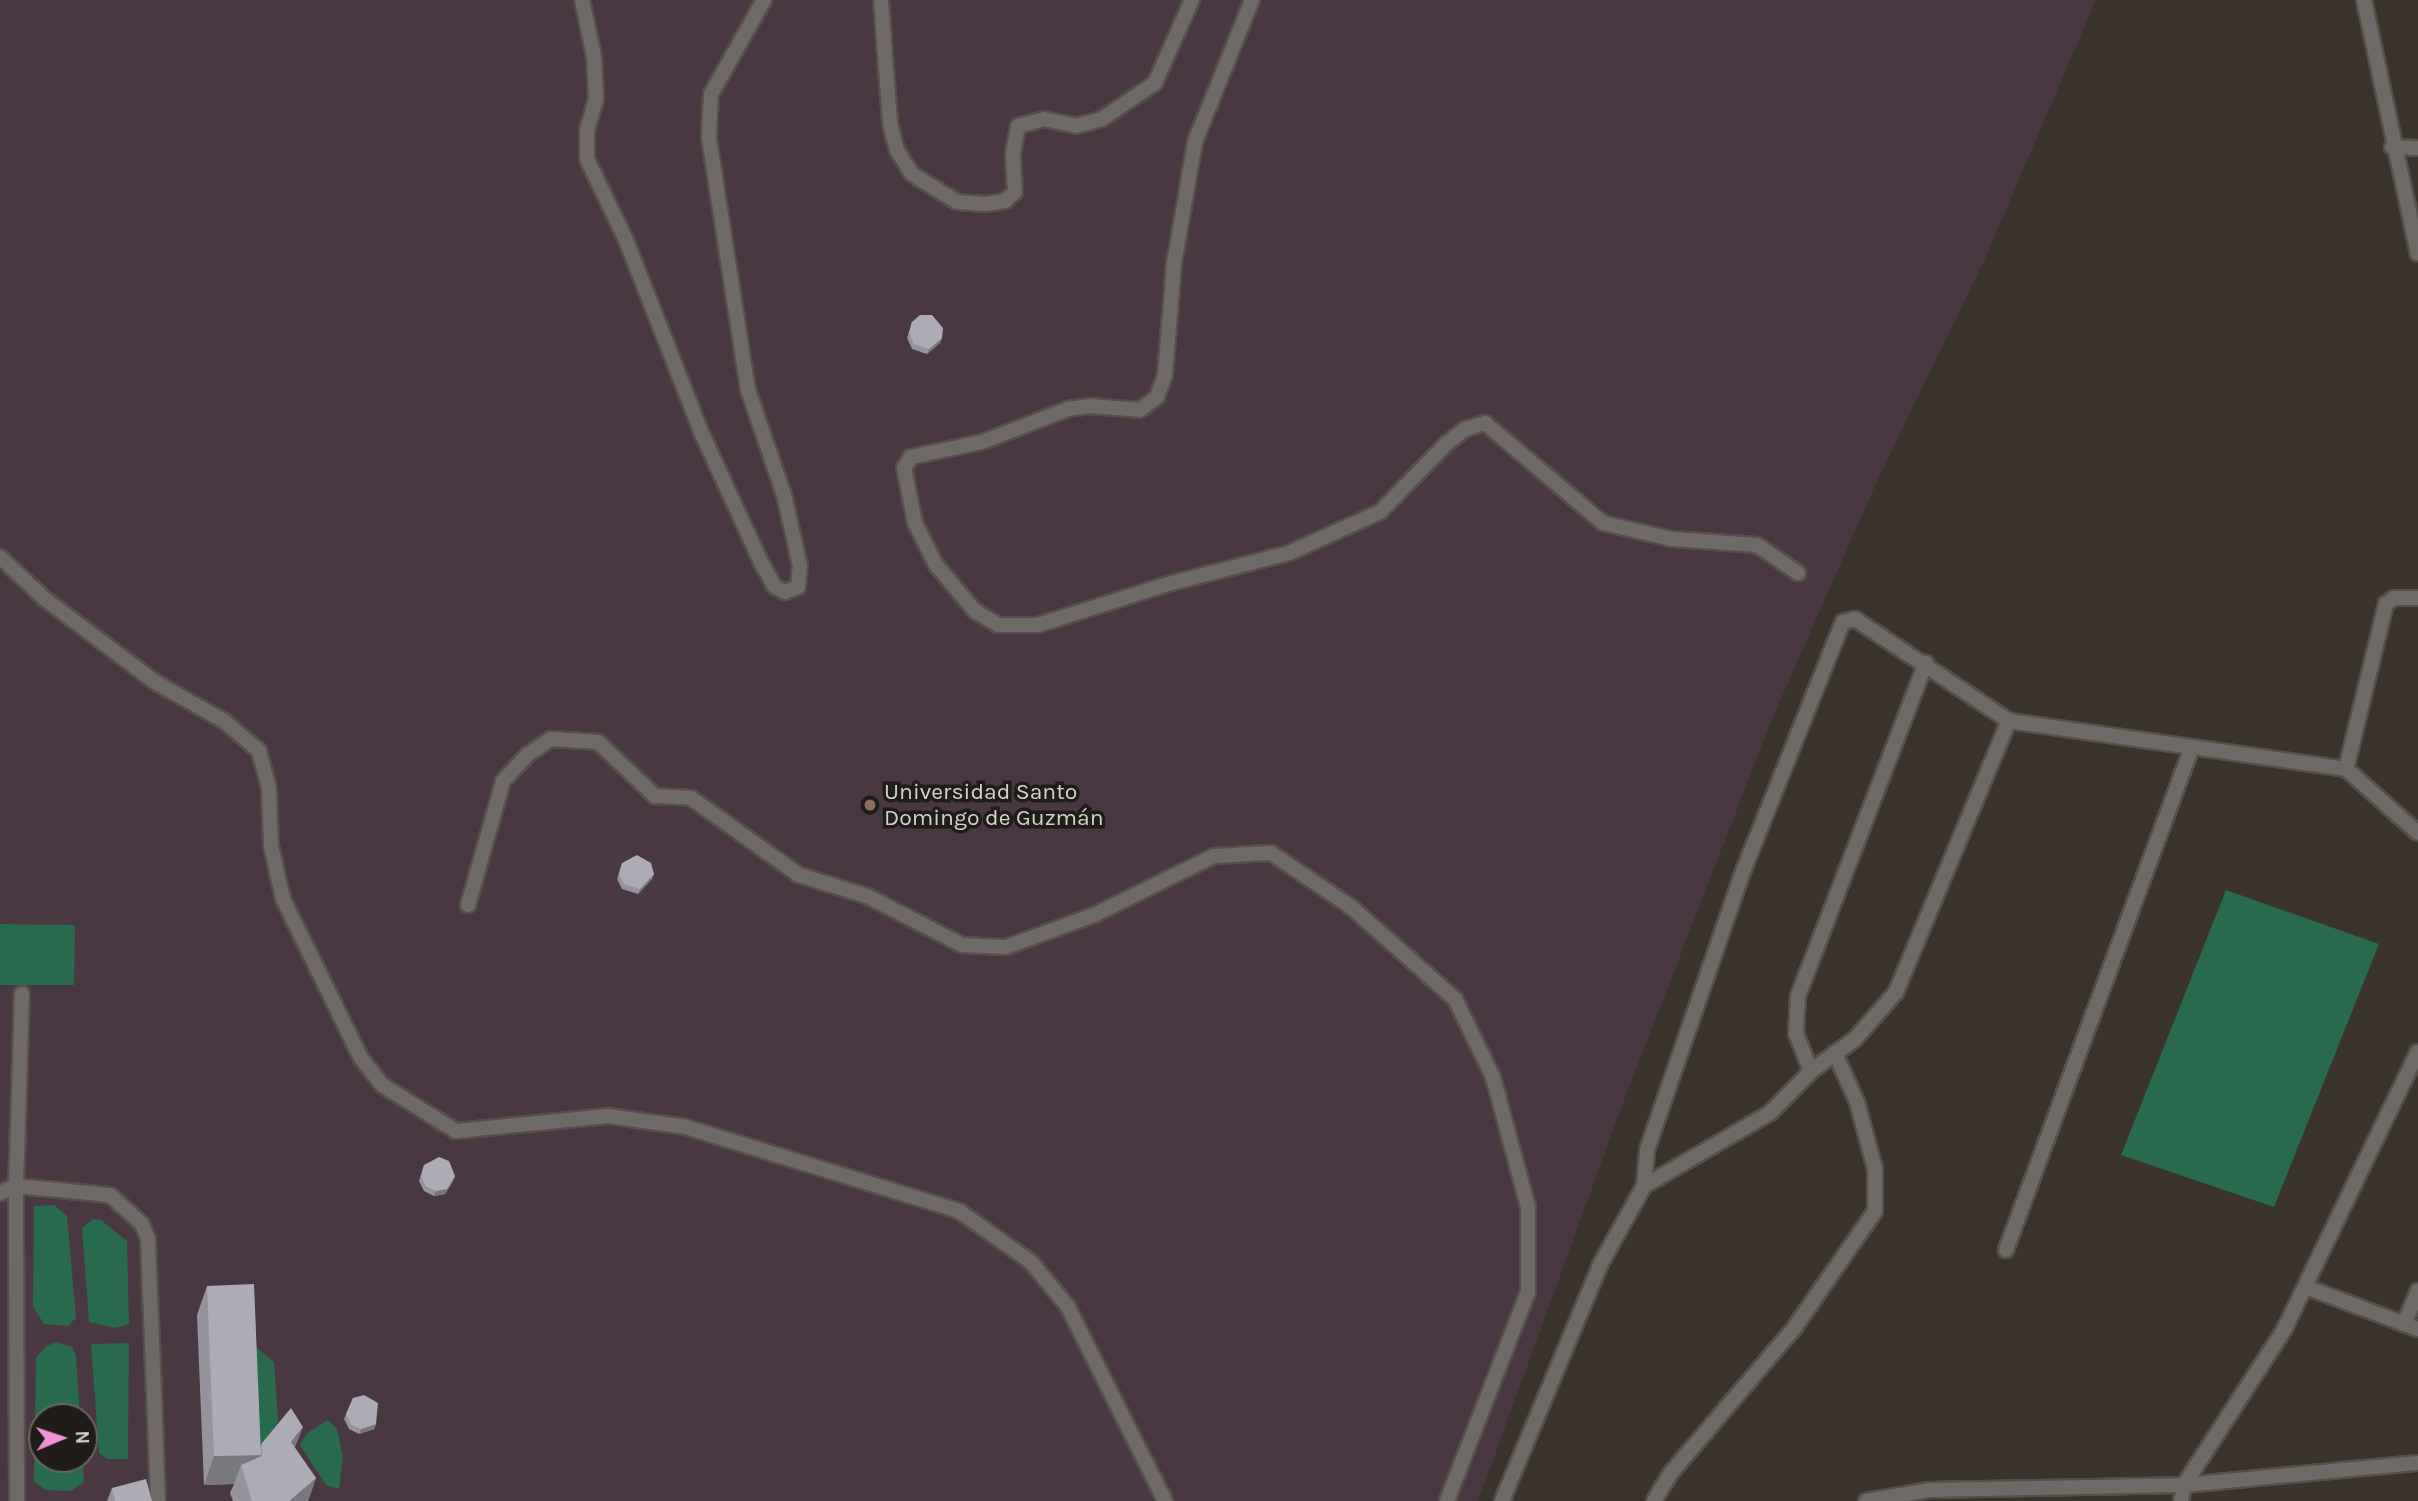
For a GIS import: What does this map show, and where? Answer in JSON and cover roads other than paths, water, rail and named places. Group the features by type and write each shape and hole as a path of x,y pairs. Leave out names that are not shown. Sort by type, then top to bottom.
{"street":[{"path":"582,0 594,57 596,99 587,131 587,159 626,240 703,436 774,586 785,592 798,587 798,555 748,390 709,138 711,94 764,0"},
{"path":"881,0 890,124 897,150 912,174 957,202 986,204 1005,201 1016,192 1013,154 1018,126 1044,119 1076,126 1102,119 1156,83 1192,0"},
{"path":"1252,0 1195,142 1174,264 1165,375 1157,397 1140,410 1091,406 1068,409 982,443 911,457 904,468 915,523 930,555 975,611 998,625 1038,625 1168,584 1289,553 1380,512 1446,444 1465,429 1486,423 1603,523 1672,539 1757,545 1798,573"},
{"path":"2364,0 2392,147 2418,253"},
{"path":"2392,147 2418,148"},
{"path":"0,557 45,599 155,682 224,722 259,751 270,788 271,846 283,899 361,1058 382,1085 456,1131 608,1116 686,1127 960,1211 1031,1262 1068,1307 1165,1501"},
{"path":"2346,769 2386,604 2394,598 2418,598"},
{"path":"1502,1501 1600,1265 1644,1186 1647,1150 1744,869 1835,635 1843,622 1855,619 1926,663 2009,721 2346,769 2418,833"},
{"path":"1811,1071 1796,1034 1798,996 1926,663"},
{"path":"1644,1186 1770,1114 1811,1071 1855,1039 1896,992 2009,721"},
{"path":"468,905 503,781 527,755 551,739 598,742 654,796 691,798 799,875 867,896 962,945 1006,947 1094,915 1214,856 1271,853 1351,907 1455,999 1493,1077 1528,1207 1528,1292 1447,1501"},
{"path":"2006,1250 2192,747"},
{"path":"17,1501 16,1186 22,994"},
{"path":"2181,1501 2184,1485 2285,1328 2418,1052"},
{"path":"1654,1501 1670,1475 1795,1327 1875,1211 1875,1169 1857,1102 1835,1053"},
{"path":"0,1193 16,1186 110,1195 142,1223 148,1239 158,1501"},
{"path":"2306,1287 2411,1326 2418,1291"},
{"path":"1867,1501 1930,1490 2184,1485 2418,1463"}],"place":[{"name":"Universidad Santo Domingo de Guzmán","path":"870,805"}]}
